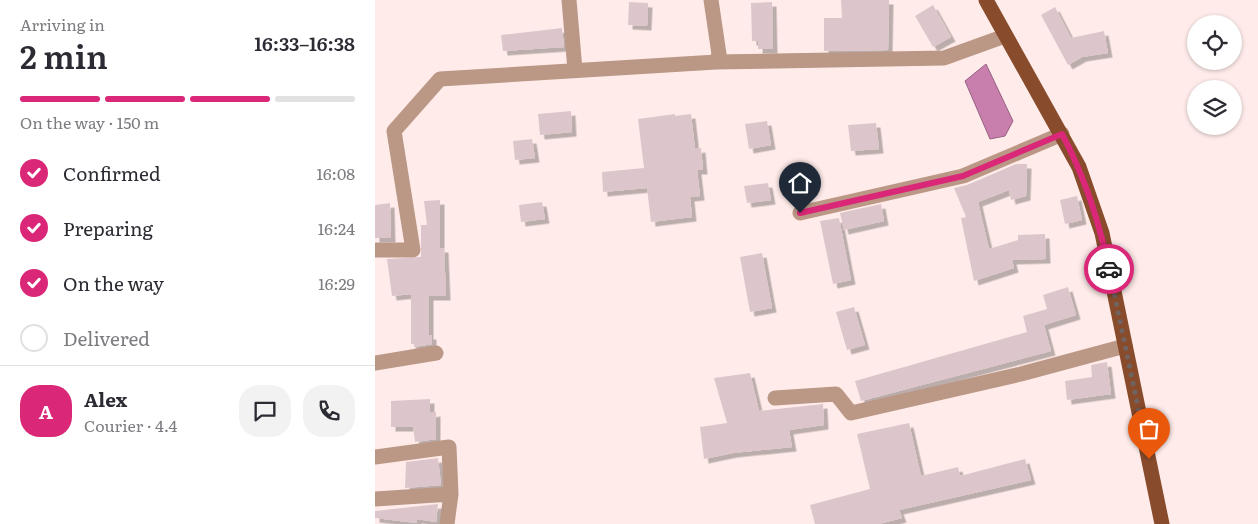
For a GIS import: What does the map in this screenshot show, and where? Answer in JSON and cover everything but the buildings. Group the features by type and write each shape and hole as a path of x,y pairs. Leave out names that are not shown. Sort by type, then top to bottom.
{"main road":[{"path":"985,0 1079,167 1102,233 1162,524"}],"street":[{"path":"569,0 575,70"},
{"path":"711,0 719,54 716,62"},
{"path":"375,250 413,250 394,131 440,79 716,62 944,58 1005,36"},
{"path":"800,213 963,176 1062,134"},
{"path":"775,398 836,394 851,413 1021,374 1125,346"},
{"path":"375,363 436,353"},
{"path":"375,457 449,447 451,494 447,524"},
{"path":"375,499 451,494"}],"shaded area":[{"path":"986,64 1013,121 1005,136 990,139 965,81"}],"way so far":[{"path":"1109,269 1149,459"}],"route":[{"path":"800,213 963,176 1062,134 1079,167 1102,233 1109,269"}]}
